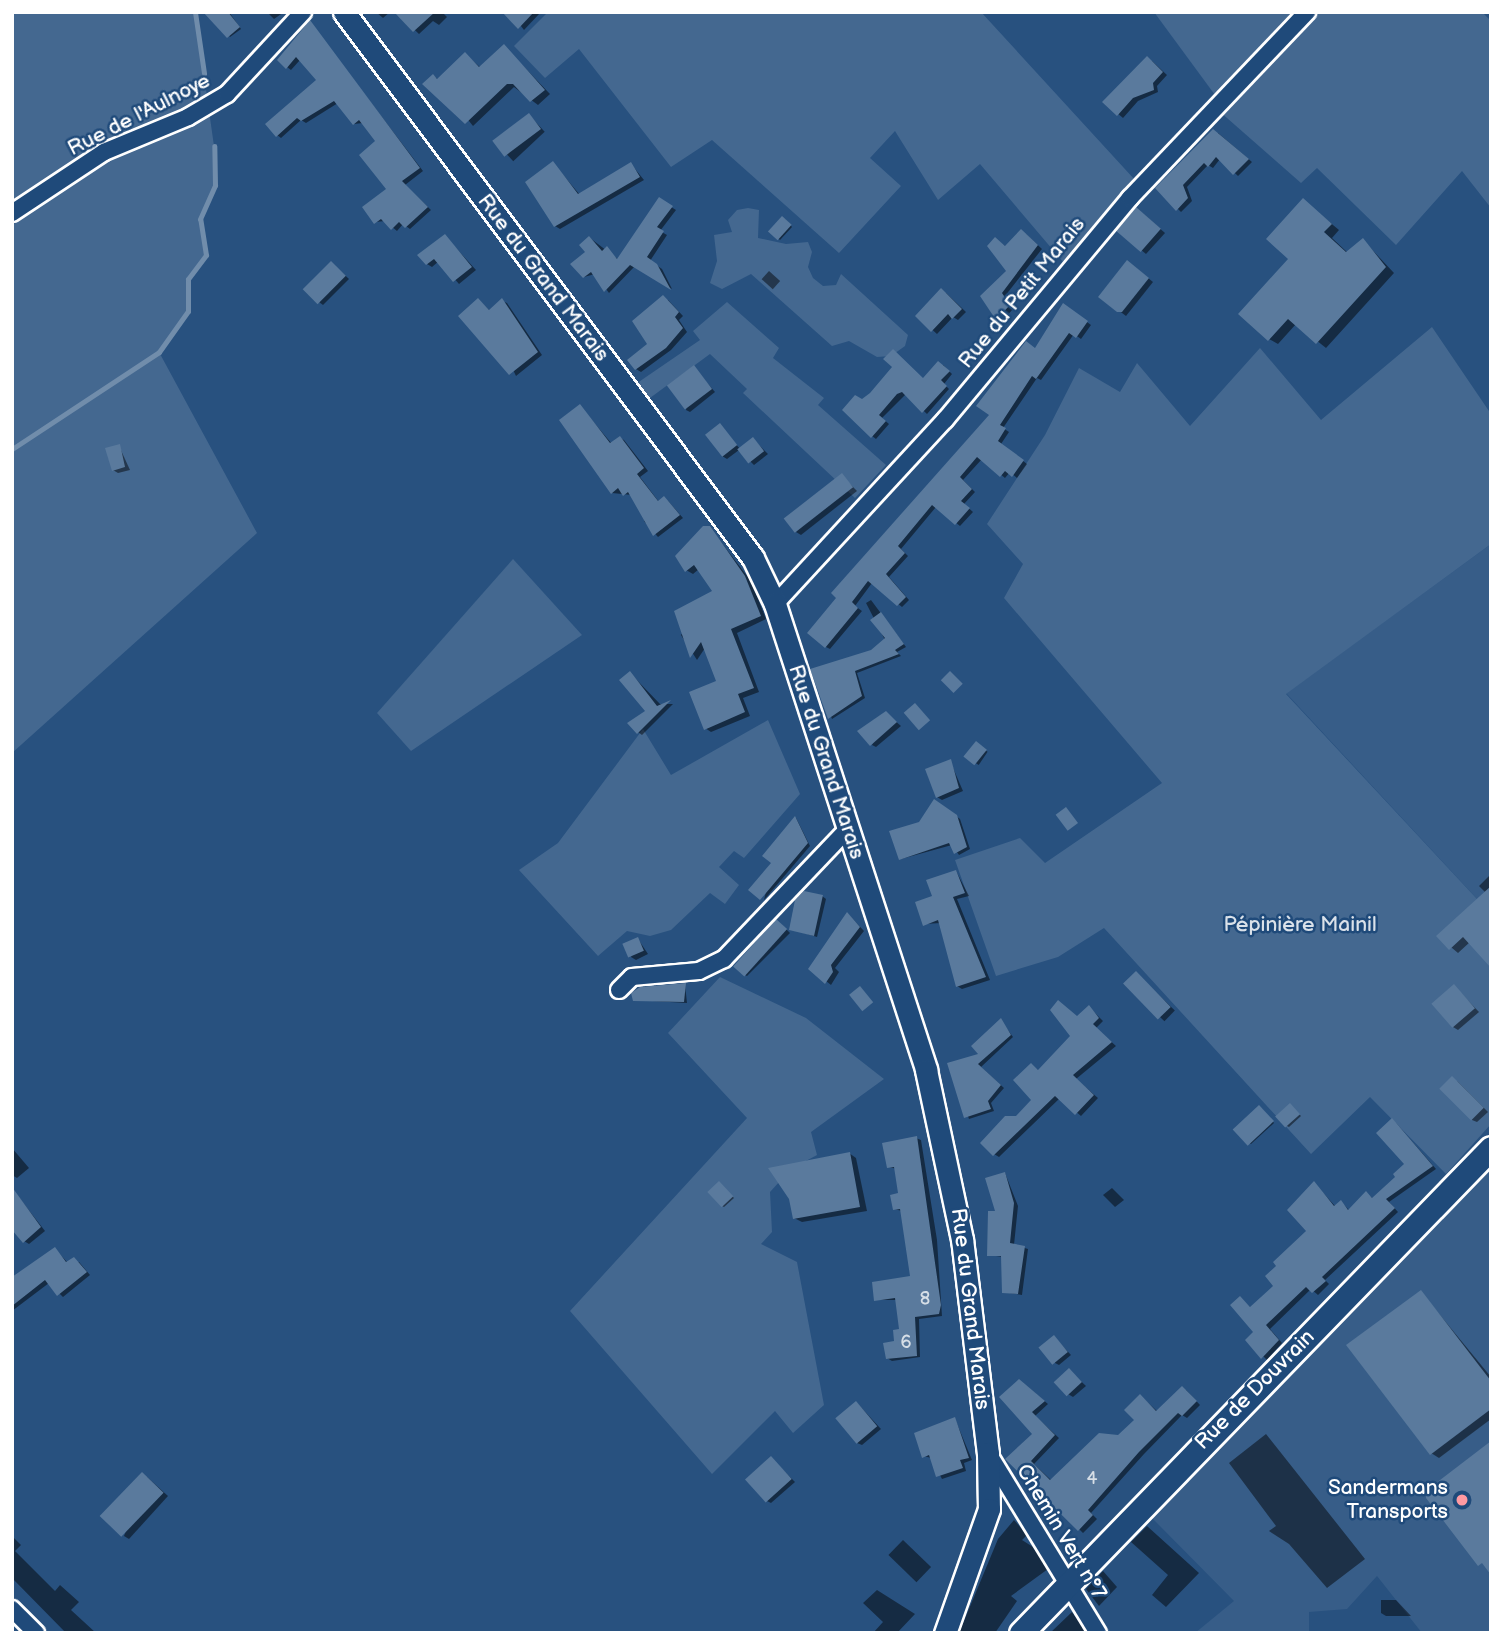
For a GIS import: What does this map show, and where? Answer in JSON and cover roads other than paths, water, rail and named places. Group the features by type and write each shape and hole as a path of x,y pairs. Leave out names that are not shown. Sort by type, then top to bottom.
{"main road":[{"name":"Rue de Douvrain","path":"1021,1633 1065,1584 1491,1148"}],"street":[{"name":"Rue de l'Aulnoye","path":"12,213 104,152 188,117 227,94 303,12"},
{"name":"Rue du Grand Marais","path":"344,12 753,558 775,604 926,1070 950,1169 988,1453 989,1509 945,1633"},
{"name":"Rue du Petit Marais","path":"775,604 945,420 1130,198 1307,12"},
{"path":"619,990 632,977 699,971 724,959 848,829"},
{"name":"Chemin Vert n°7","path":"988,1453 1065,1584 1098,1633"},
{"path":"12,1609 36,1633"}],"waterway":[{"path":"195,12 204,73"},
{"path":"12,449 159,352 188,311 188,279 206,255 200,219 215,185 214,146"}],"place":[{"name":"Sandermans Transports","path":"1462,1500"}],"park label":[{"name":"Pépinière Mainil","path":"1300,925"}]}
